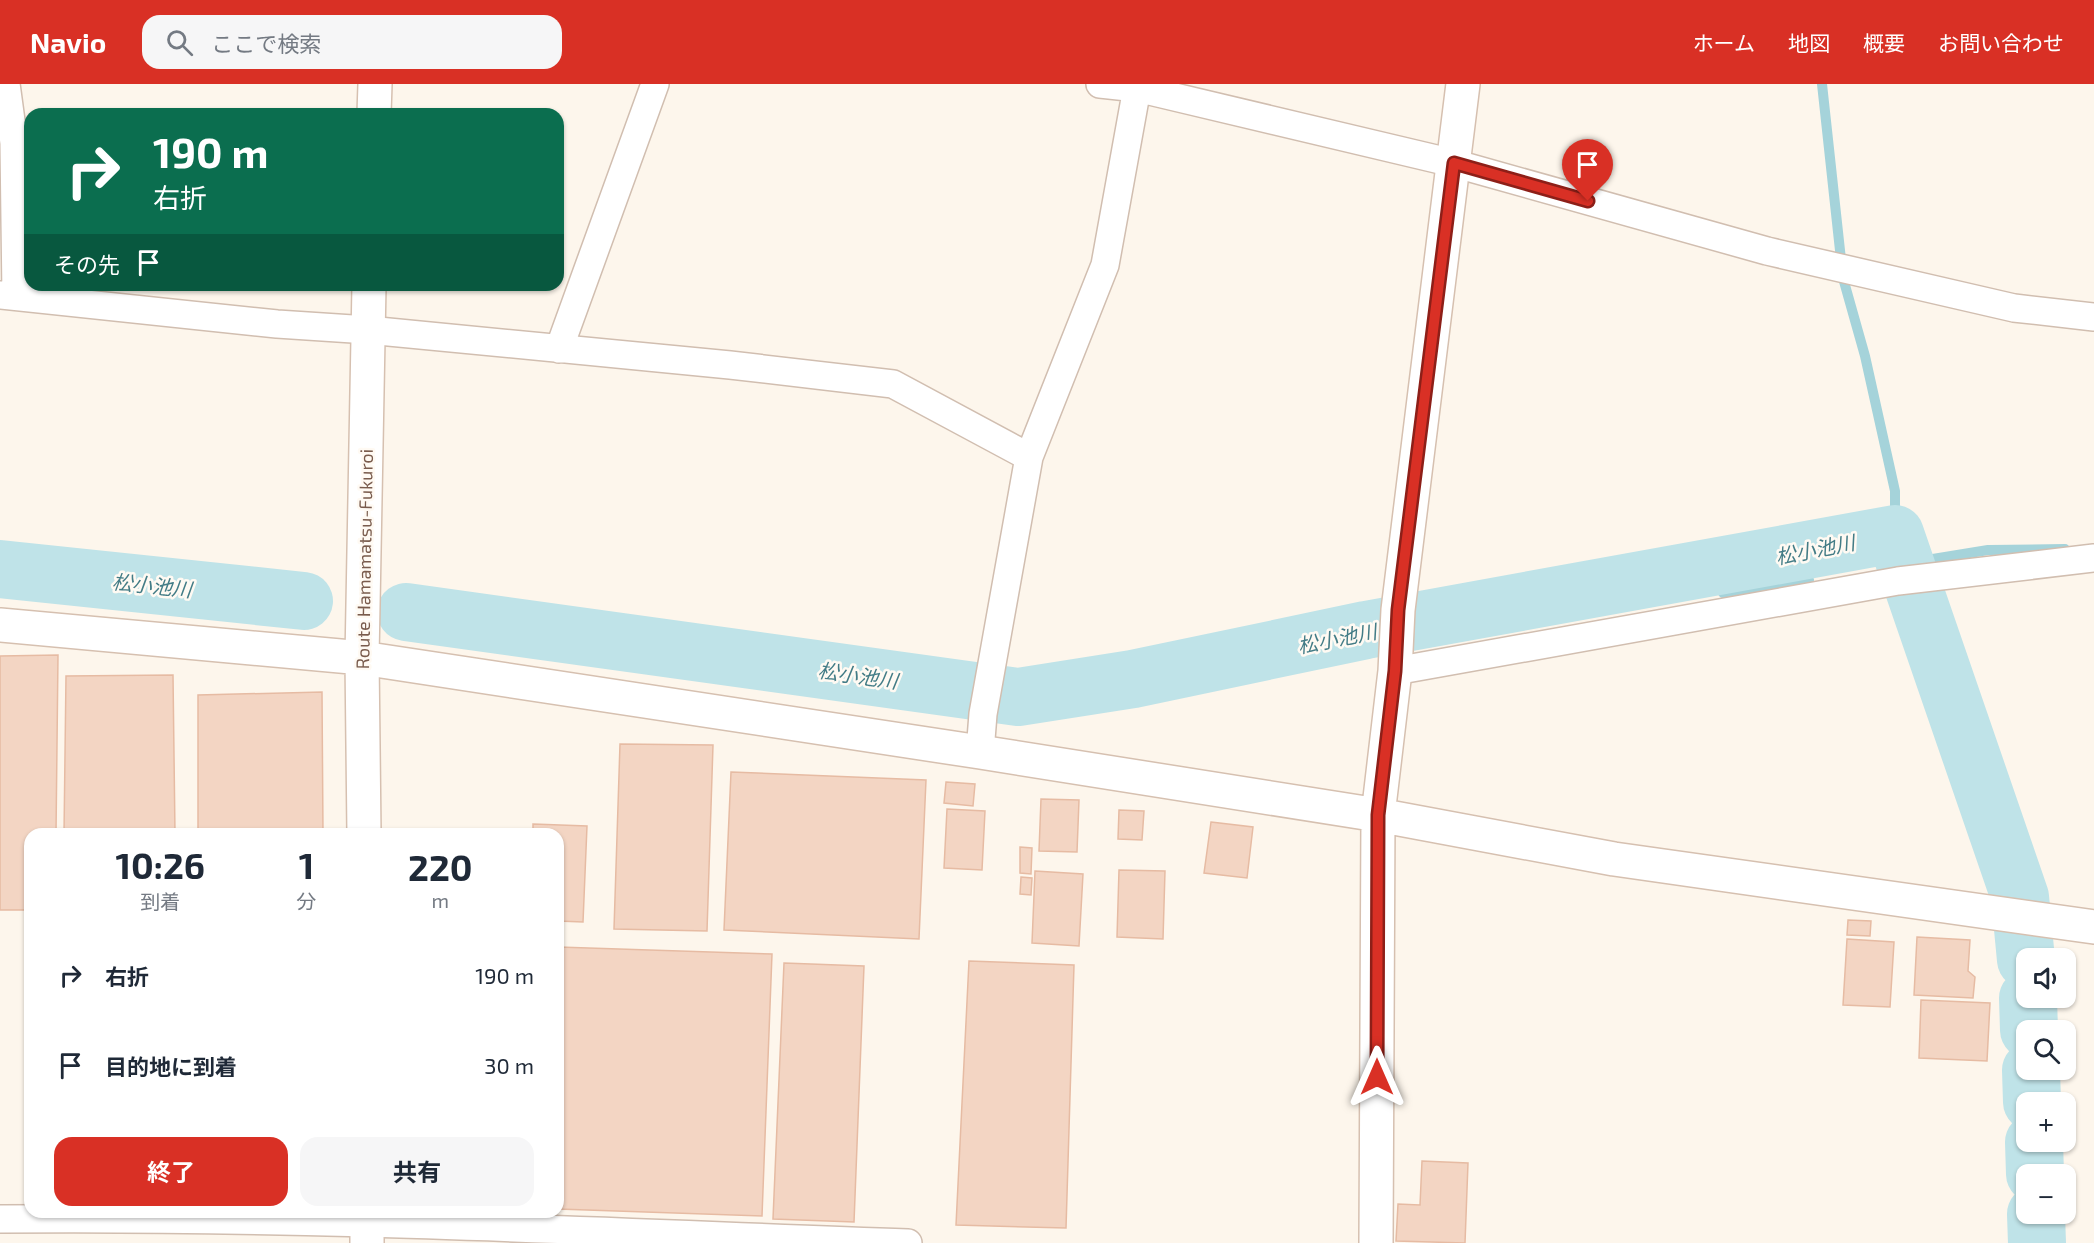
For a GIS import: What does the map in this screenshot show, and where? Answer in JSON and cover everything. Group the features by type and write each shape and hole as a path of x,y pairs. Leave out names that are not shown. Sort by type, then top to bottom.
{"street":[{"path":"6,84 14,144 8,296 277,324 368,330 730,365 893,384 1029,457"},
{"path":"374,108 375,84"},
{"path":"559,349 655,84"},
{"path":"1100,84 1137,88 1454,163 1767,251 2014,308 2094,317"},
{"path":"1376,1243 1378,815 1395,670 1398,610 1463,84"},
{"path":"980,752 988,682 1029,457 1105,265 1137,88"},
{"name":"Route Hamamatsu-Fukuroi","path":"364,828 362,658 369,291"},
{"path":"1395,670 1898,581 2094,558"},
{"path":"0,625 362,658 1378,815 1614,859 2094,927"},
{"path":"0,1219 140,1218 908,1243"}],"building":[{"path":"58,655 56,828 24,828 24,910 0,910 0,656"},
{"path":"173,675 175,828 64,828 66,676"},
{"path":"322,692 323,828 198,828 198,695"},
{"path":"620,744 713,745 707,931 614,929"},
{"path":"731,772 926,780 919,939 724,930"},
{"path":"946,782 975,784 973,806 944,803"},
{"path":"1041,799 1079,800 1077,852 1039,851"},
{"path":"947,809 985,811 982,870 944,868"},
{"path":"1119,810 1144,811 1142,840 1118,839"},
{"path":"1211,822 1253,827 1247,878 1204,873"},
{"path":"533,824 587,826 583,922 564,921 564,828 533,828"},
{"path":"1020,847 1032,848 1031,874 1020,873"},
{"path":"1119,870 1165,871 1163,939 1117,937"},
{"path":"1035,871 1083,874 1079,946 1032,943"},
{"path":"1021,877 1032,878 1031,895 1020,894"},
{"path":"1848,920 1871,921 1870,936 1847,935"},
{"path":"1917,937 1970,940 1968,971 1975,977 1973,998 1914,995"},
{"path":"1847,939 1894,942 1890,1007 1843,1005"},
{"path":"564,947 772,954 762,1216 564,1209"},
{"path":"969,961 1074,965 1066,1228 956,1225"},
{"path":"784,963 864,966 854,1222 773,1219"},
{"path":"1921,1000 1990,1003 1987,1061 1919,1058"},
{"path":"1422,1161 1468,1163 1465,1243 1396,1241 1398,1204 1420,1205"}],"waterway":[{"path":"1822,84 1843,278 1865,356 1895,491 1895,534"},
{"name":"松小池川","path":"406,612 1018,697 1133,679 1366,630 1895,534 2020,897 2025,948"},
{"path":"1896,565 1988,550 2065,549"},
{"name":"松小池川","path":"0,569 304,601"},
{"path":"1723,593 1809,580"},
{"path":"228,615 296,621"},
{"name":"松小池川","path":"2028,1008 2029,1020"},
{"name":"松小池川","path":"2031,1080 2032,1092"},
{"name":"松小池川","path":"2034,1152 2035,1164"},
{"name":"松小池川","path":"2036,1224 2037,1243"}],"route":[{"path":"1377,1077 1378,815 1395,671 1398,610 1454,163 1588,201"}]}
